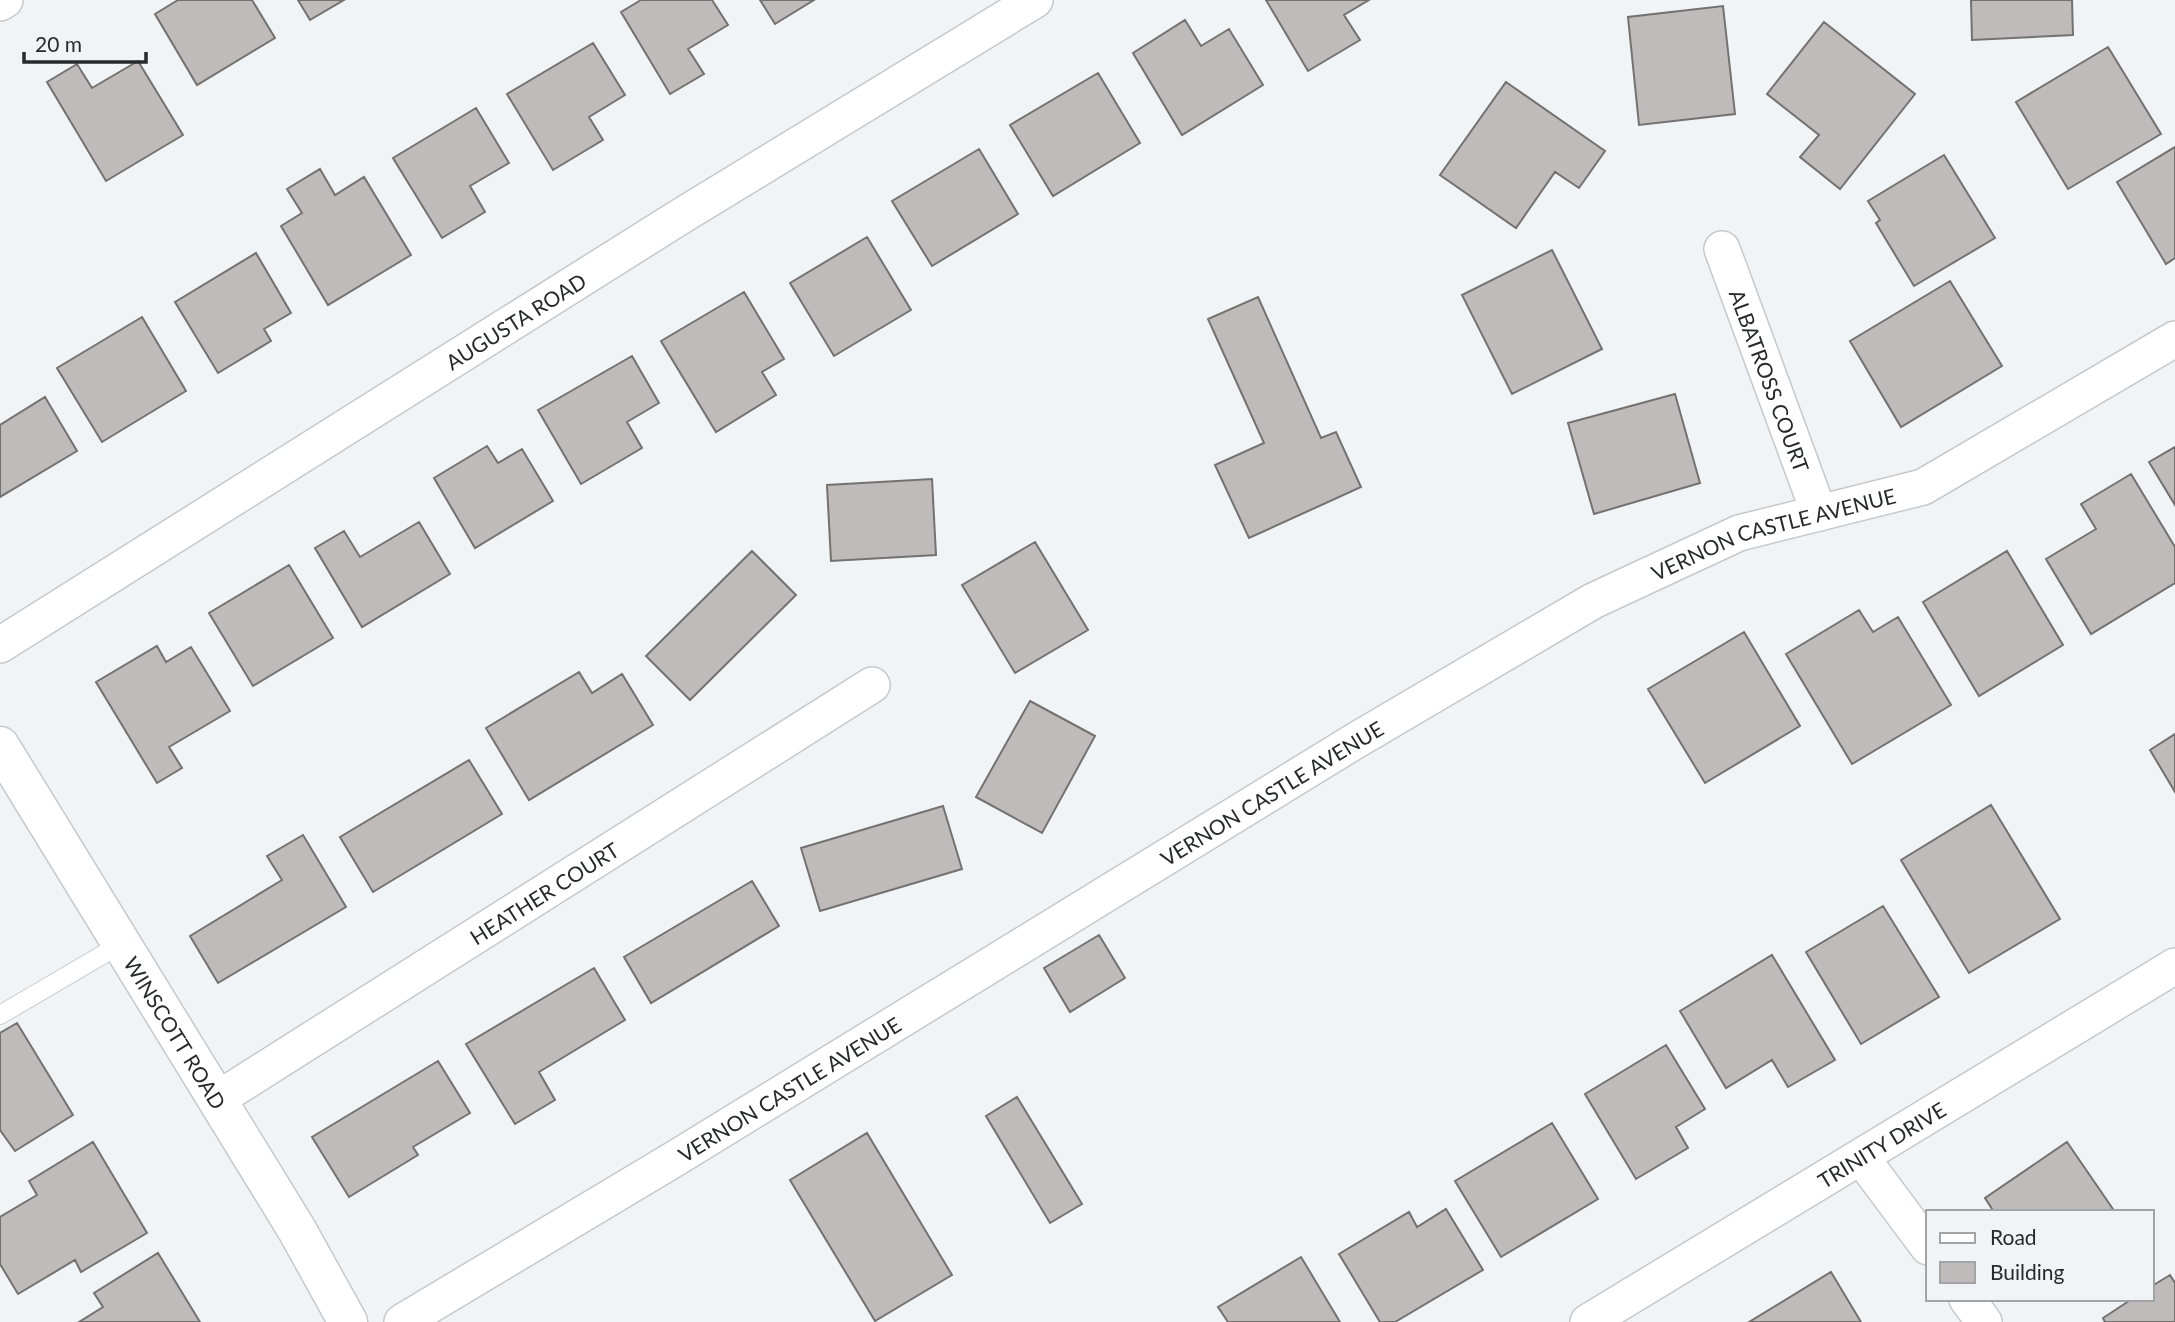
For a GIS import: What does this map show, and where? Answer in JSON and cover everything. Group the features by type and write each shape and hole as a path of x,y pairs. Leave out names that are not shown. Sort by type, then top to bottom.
{"main road":[{"name":"WINSCOTT ROAD","path":"0,746 297,1230 348,1322"}],"street":[{"path":"0,3 5,0"},
{"name":"AUGUSTA ROAD","path":"0,645 678,218 1035,0"},
{"name":"ALBATROSS COURT","path":"1722,249 1819,513"},
{"name":"VERNON CASTLE AVENUE","path":"402,1322 688,1151 1355,741 1593,601 1740,533 1923,487 2175,339"},
{"name":"HEATHER COURT","path":"216,1100 872,685"},
{"name":"TRINITY DRIVE","path":"1588,1322 2175,966"},
{"path":"1861,1157 1926,1244"},
{"path":"1968,1301 1984,1322"}],"lane":[{"path":"0,1015 121,944"}],"building":[{"path":"178,0 252,0 275,38 197,85 155,14"},
{"path":"298,0 344,0 310,20"},
{"path":"641,0 712,0 728,25 688,49 704,74 670,94 621,12"},
{"path":"760,0 814,0 775,24"},
{"path":"1266,0 1369,0 1344,15 1360,40 1308,71"},
{"path":"1971,0 2072,0 2073,35 1972,40"},
{"path":"1723,6 1735,114 1639,125 1628,17"},
{"path":"1185,20 1201,46 1229,29 1263,85 1182,135 1133,53"},
{"path":"1824,22 1915,94 1840,189 1800,157 1819,135 1767,94"},
{"path":"593,43 625,95 589,117 603,140 553,170 507,94"},
{"path":"2108,47 2161,134 2068,189 2016,102"},
{"path":"138,61 183,135 106,181 47,82 77,64 92,88"},
{"path":"1098,73 1140,143 1053,196 1010,125"},
{"path":"1506,82 1605,151 1579,188 1555,172 1516,228 1440,175"},
{"path":"476,108 509,163 470,186 485,212 442,238 393,158"},
{"path":"2175,147 2175,258 2166,264 2117,182"},
{"path":"979,149 1018,214 932,266 892,201"},
{"path":"1944,155 1995,238 1914,286 1876,223 1880,220 1868,201"},
{"path":"320,169 335,195 364,177 411,255 328,305 281,226 302,213 287,189"},
{"path":"867,237 911,310 834,356 790,283"},
{"path":"1552,250 1602,349 1512,394 1462,295"},
{"path":"256,253 291,313 264,329 271,341 218,373 175,302"},
{"path":"1950,281 2002,366 1901,427 1850,341"},
{"path":"744,292 784,359 762,372 776,395 716,432 661,341"},
{"path":"1258,297 1321,438 1336,432 1361,487 1249,538 1215,465 1264,443 1208,319"},
{"path":"142,317 186,391 102,442 57,368"},
{"path":"632,356 659,403 627,422 642,448 581,484 538,410"},
{"path":"1675,394 1700,483 1594,514 1568,423"},
{"path":"45,397 77,451 0,497 0,425"},
{"path":"487,446 498,463 522,449 553,501 475,548 434,478"},
{"path":"2175,447 2175,505 2149,462"},
{"path":"2131,474 2175,547 2175,583 2091,634 2046,559 2096,529 2081,504"},
{"path":"932,479 936,555 831,561 827,485"},
{"path":"419,522 450,574 362,627 315,548 344,531 360,557"},
{"path":"1035,542 1088,630 1015,673 962,585"},
{"path":"752,551 796,595 690,700 646,656"},
{"path":"2007,551 2063,645 1979,696 1923,602"},
{"path":"289,565 333,638 253,686 209,613"},
{"path":"1859,610 1873,632 1898,617 1951,705 1852,764 1786,654"},
{"path":"1744,632 1800,726 1705,783 1648,689"},
{"path":"157,646 166,662 191,647 230,711 169,747 182,768 157,783 96,682"},
{"path":"579,672 592,693 622,674 653,725 529,800 486,728"},
{"path":"1030,701 1095,736 1042,833 976,797"},
{"path":"2175,734 2175,792 2150,750"},
{"path":"469,760 502,814 373,892 340,837"},
{"path":"1991,805 2060,919 1969,973 1901,860"},
{"path":"943,806 962,869 820,911 801,848"},
{"path":"303,835 346,907 218,983 190,936 282,880 267,856"},
{"path":"752,881 779,926 651,1003 624,957"},
{"path":"1883,906 1939,997 1861,1044 1806,952"},
{"path":"1099,935 1125,978 1070,1012 1044,968"},
{"path":"1772,955 1835,1060 1788,1087 1772,1060 1726,1088 1680,1011"},
{"path":"594,968 625,1020 539,1072 555,1100 515,1124 466,1044"},
{"path":"17,1023 73,1115 15,1151 0,1130 0,1033"},
{"path":"1666,1045 1705,1109 1676,1127 1688,1148 1636,1179 1585,1094"},
{"path":"438,1061 470,1113 413,1147 418,1155 349,1197 312,1137"},
{"path":"1017,1097 1082,1204 1050,1223 986,1116"},
{"path":"1552,1123 1598,1199 1501,1257 1455,1181"},
{"path":"867,1133 952,1275 875,1321 790,1180"},
{"path":"93,1142 147,1233 81,1272 75,1260 18,1294 0,1264 0,1217 37,1195 29,1181"},
{"path":"2067,1142 2114,1210 1993,1210 1985,1198"},
{"path":"1446,1209 1483,1270 1395,1322 1380,1322 1339,1254 1409,1212 1417,1227"},
{"path":"158,1253 200,1322 79,1322 103,1307 94,1293"},
{"path":"1301,1257 1340,1322 1228,1322 1218,1307"},
{"path":"1831,1272 1861,1322 1749,1322"},
{"path":"2170,1275 2175,1283 2175,1322 2105,1322 2103,1318 2129,1301 2154,1301 2154,1285"}]}
